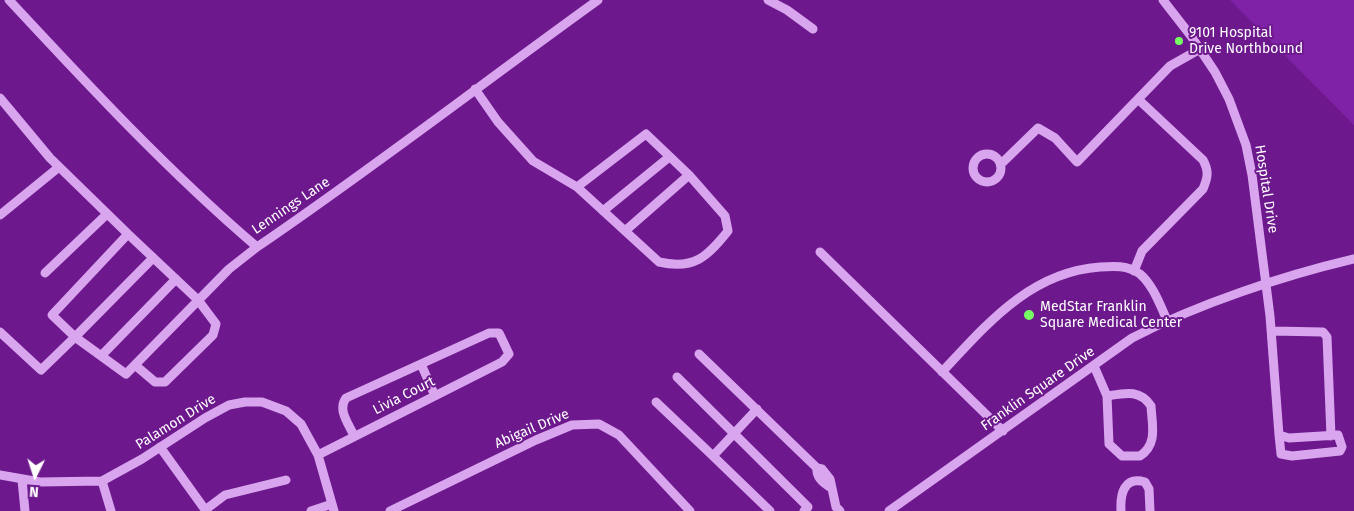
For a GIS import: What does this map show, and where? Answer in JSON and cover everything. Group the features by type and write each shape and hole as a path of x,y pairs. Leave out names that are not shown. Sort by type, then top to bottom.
{"street":[{"name":"Lennings Lane","path":"8,0 168,166 209,206 256,247 352,182 475,89 598,0"},
{"path":"768,0 787,10 813,29"},
{"name":"Hospital Drive","path":"1163,0 1200,49 1229,99 1246,145 1252,175 1272,331 1281,454 1292,456 1340,452 1342,441 1338,435 1331,436"},
{"path":"1001,164 1038,128 1055,138 1077,162 1170,66 1200,49"},
{"path":"475,89 498,122 533,160 577,188 659,262 674,266 688,265 713,250 728,231 725,216 689,175 668,158 646,134 577,188"},
{"path":"1134,271 1142,251 1203,188 1208,178 1208,170 1203,160 1139,100"},
{"path":"2,104 59,167 198,300 216,324 213,335 165,382 156,382 135,366"},
{"path":"603,211 668,158"},
{"path":"0,215 59,167"},
{"path":"625,231 689,175"},
{"path":"45,274 107,214"},
{"path":"128,234 52,315 75,336 126,374 229,269 256,247"},
{"path":"820,252 1003,431"},
{"path":"0,332 41,370 153,258"},
{"name":"Franklin Square Drive","path":"889,511 1132,338 1167,320 1265,286 1354,259"},
{"path":"942,372 995,315 1017,297 1043,282 1068,272 1116,266 1134,271 1140,274 1150,286 1167,320"},
{"path":"101,356 176,279"},
{"path":"1272,331 1323,332 1327,337 1331,436 1289,438 1279,435"},
{"name":"Livia Court","path":"318,455 502,362 507,358 508,349 499,333 489,333 421,364"},
{"path":"700,354 817,468 822,468 830,479 830,487 840,511"},
{"path":"354,436 342,410 342,404 346,398 421,364 435,396"},
{"path":"1094,366 1107,396 1109,444 1122,456 1140,456 1153,441 1151,406 1139,394 1130,392 1107,396"},
{"path":"677,377 808,507 804,511"},
{"name":"Palamon Drive","path":"0,475 40,482 102,481 119,473 229,405 254,402 274,405 295,418 307,433 318,455 333,508"},
{"path":"656,402 770,511"},
{"path":"713,456 736,434 757,409"},
{"name":"Abigail Drive","path":"390,511 536,440 572,425 587,423 608,427 619,435 690,511"},
{"path":"160,447 205,510 231,493 286,480"},
{"path":"22,480 25,511"},
{"path":"1121,511 1120,496 1124,488 1130,481 1137,480 1145,482 1148,489 1150,511"},
{"path":"102,481 111,511"},
{"path":"311,511 333,508"}],"shaded area":[{"path":"1230,0 1354,0 1354,125"}],"place":[{"name":"9101 Hospital Drive Northbound","path":"1179,41"},
{"name":"MedStar Franklin Square Medical Center","path":"1029,315"}]}
